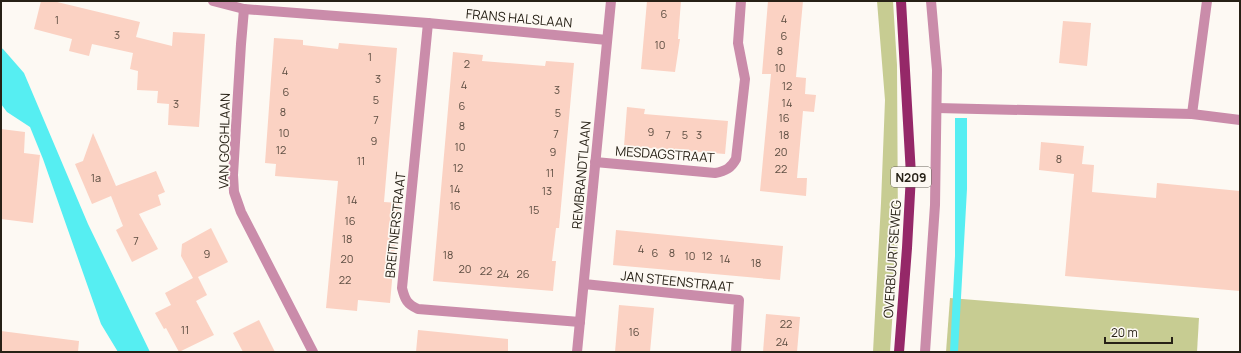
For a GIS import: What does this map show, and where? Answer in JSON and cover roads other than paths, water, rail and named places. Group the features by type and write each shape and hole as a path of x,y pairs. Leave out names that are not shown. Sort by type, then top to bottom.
{"main road":[{"name":"OVERBUURTSEWEG","path":"899,352 911,175 901,1"}],"street":[{"name":"FRANS HALSLAAN","path":"213,1 244,8 428,23 607,40"},
{"name":"REMBRANDTLAAN","path":"577,352 611,1"},
{"name":"MESDAGSTRAAT","path":"595,162 715,173 724,171 732,166 736,159 745,79 738,43 741,1"},
{"path":"925,352 936,204 937,70 931,1"},
{"path":"1192,114 1206,1"},
{"name":"VAN GOGHLAAN","path":"244,8 234,168 234,192 241,212 313,352"},
{"name":"BREITNERSTRAAT","path":"428,23 402,288 404,297 409,305 418,309 580,322"},
{"path":"936,108 1192,114 1240,120"},
{"name":"JAN STEENSTRAAT","path":"584,284 739,300 736,352"}],"water":[{"path":"1,48 24,73 88,224 150,352 118,352 101,324 43,159 30,127 7,112 1,104"},
{"path":"955,118 967,118 967,189 958,352 950,352 955,256"}]}
